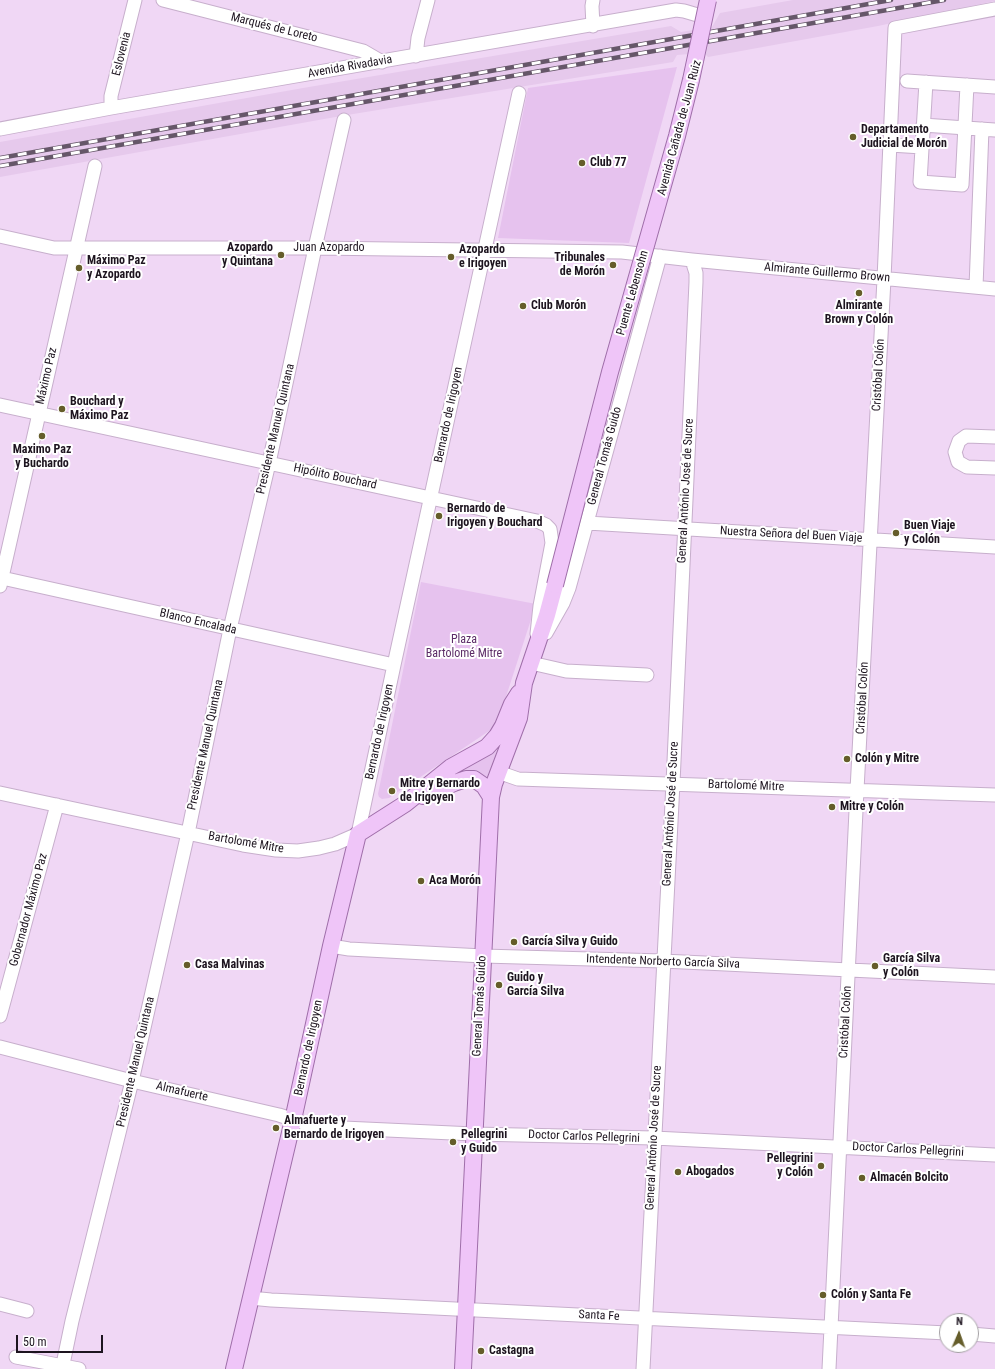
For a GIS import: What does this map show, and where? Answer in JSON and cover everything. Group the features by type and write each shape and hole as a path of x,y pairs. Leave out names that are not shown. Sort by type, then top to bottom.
{"main road":[{"name":"Avenida Cañada de Juan Ruiz","path":"653,255 694,83 699,56 701,16 704,0"},
{"name":"Puente Lebensohn","path":"555,585 608,380 677,136 691,80 708,0"},
{"name":"General Tomás Guido","path":"463,1369 491,797 498,772 519,718 524,683 534,657 555,585"},
{"name":"Bartolomé Mitre","path":"358,834 405,804 451,767 481,751 493,741 503,726 512,704 524,683"},
{"path":"405,804 466,779 474,779 484,786 491,797"},
{"name":"Bernardo de Irigoyen","path":"234,1369 293,1120 331,946 358,834"}],"street":[{"name":"Eslovenia","path":"112,108 111,96 135,0"},
{"name":"Marqués de Loreto","path":"163,0 363,51 382,62"},
{"path":"416,56 418,38 428,0"},
{"path":"593,0 593,26"},
{"name":"Avenida Rivadavia","path":"0,129 112,108 593,26 680,5 684,11 701,16"},
{"name":"Cristóbal Colón","path":"829,1369 857,790 884,279 895,28 995,10"},
{"path":"907,81 995,86"},
{"path":"926,82 920,182 962,185 967,85"},
{"name":"Bernardo de Irigoyen","path":"358,834 519,93"},
{"name":"Presidente Manuel Quintana","path":"62,1368 74,1313 132,1081 188,833 230,629 269,463 344,120"},
{"path":"923,125 989,130 976,287"},
{"path":"890,145 922,147"},
{"name":"Máximo Paz","path":"1,582 95,166"},
{"name":"Juan Azopardo","path":"0,236 54,248 484,249 622,252 653,255"},
{"name":"Almirante Guillermo Brown","path":"653,255 995,289"},
{"name":"General Tomás Guido","path":"534,657 563,603 587,523 653,255"},
{"name":"General António José de Sucre","path":"643,1369 673,783 696,282 696,273 692,260"},
{"name":"Hipólito Bouchard","path":"0,405 537,521 546,525 550,529"},
{"path":"995,437 966,436 959,441 956,452 958,462 967,467 995,468"},
{"name":"Nuestra Señora del Buen Viaje","path":"587,523 995,547"},
{"name":"General Tomás Guido","path":"534,657 538,618 552,543 550,529"},
{"name":"Blanco Encalada","path":"1,582 230,629 394,665"},
{"path":"534,657 566,671 647,675"},
{"name":"Bartolomé Mitre","path":"498,772 518,778 995,795"},
{"name":"Bartolomé Mitre","path":"0,793 250,846 276,850 298,851 319,848 335,844 358,834"},
{"name":"Gobernador Máximo Paz","path":"0,1016 57,805"},
{"name":"Intendente Norberto García Silva","path":"331,946 349,949 483,956 664,960 995,977"},
{"name":"Almafuerte","path":"0,1047 132,1081 279,1115 293,1120"},
{"name":"Doctor Carlos Pellegrini","path":"293,1120 322,1126 474,1134 654,1138 995,1154"},
{"name":"Santa Fe","path":"250,1298 939,1333"},
{"path":"0,1304 27,1311"},
{"path":"979,1335 995,1336"},
{"path":"16,1357 62,1368 79,1369"}],"shaded area":[{"path":"793,0 995,1 878,26 708,57 704,53 677,55 673,62 341,116 0,177 0,142 303,88 671,26 681,32 712,27 720,13"}],"green space":[{"name":"Club 77","path":"677,67 629,243 498,238 528,88"},
{"name":"Plaza Bartolomé Mitre","path":"421,582 536,604 502,709 492,729 389,798 382,799 378,794"},
{"path":"508,727 489,785 456,778 452,773"}],"railway":[{"path":"0,158 891,0"},
{"path":"0,166 944,0"}],"place":[{"name":"Departamento Judicial de Morón","path":"853,137"},
{"name":"Club 77","path":"582,163"},
{"name":"Azopardo y Quintana","path":"281,255"},
{"name":"Azopardo e Irigoyen","path":"451,257"},
{"name":"Tribunales de Morón","path":"613,265"},
{"name":"Máximo Paz y Azopardo","path":"79,268"},
{"name":"Almirante Brown y Colón","path":"859,293"},
{"name":"Club Morón","path":"523,306"},
{"name":"Bouchard y Máximo Paz","path":"62,409"},
{"name":"Maximo Paz y Buchardo","path":"42,436"},
{"name":"Bernardo de Irigoyen y Bouchard","path":"439,516"},
{"name":"Buen Viaje y Colón","path":"896,533"},
{"name":"Colón y Mitre","path":"847,759"},
{"name":"Mitre y Bernardo de Irigoyen","path":"392,791"},
{"name":"Mitre y Colón","path":"832,807"},
{"name":"Aca Morón","path":"421,881"},
{"name":"García Silva y Guido","path":"514,942"},
{"name":"Casa Malvinas","path":"187,965"},
{"name":"García Silva y Colón","path":"875,966"},
{"name":"Guido y García Silva","path":"499,985"},
{"name":"Almafuerte y Bernardo de Irigoyen","path":"276,1128"},
{"name":"Pellegrini y Guido","path":"453,1142"},
{"name":"Pellegrini y Colón","path":"821,1166"},
{"name":"Abogados","path":"678,1172"},
{"name":"Almacén Bolcito","path":"862,1178"},
{"name":"Colón y Santa Fe","path":"823,1295"},
{"name":"Castagna","path":"481,1351"}]}
